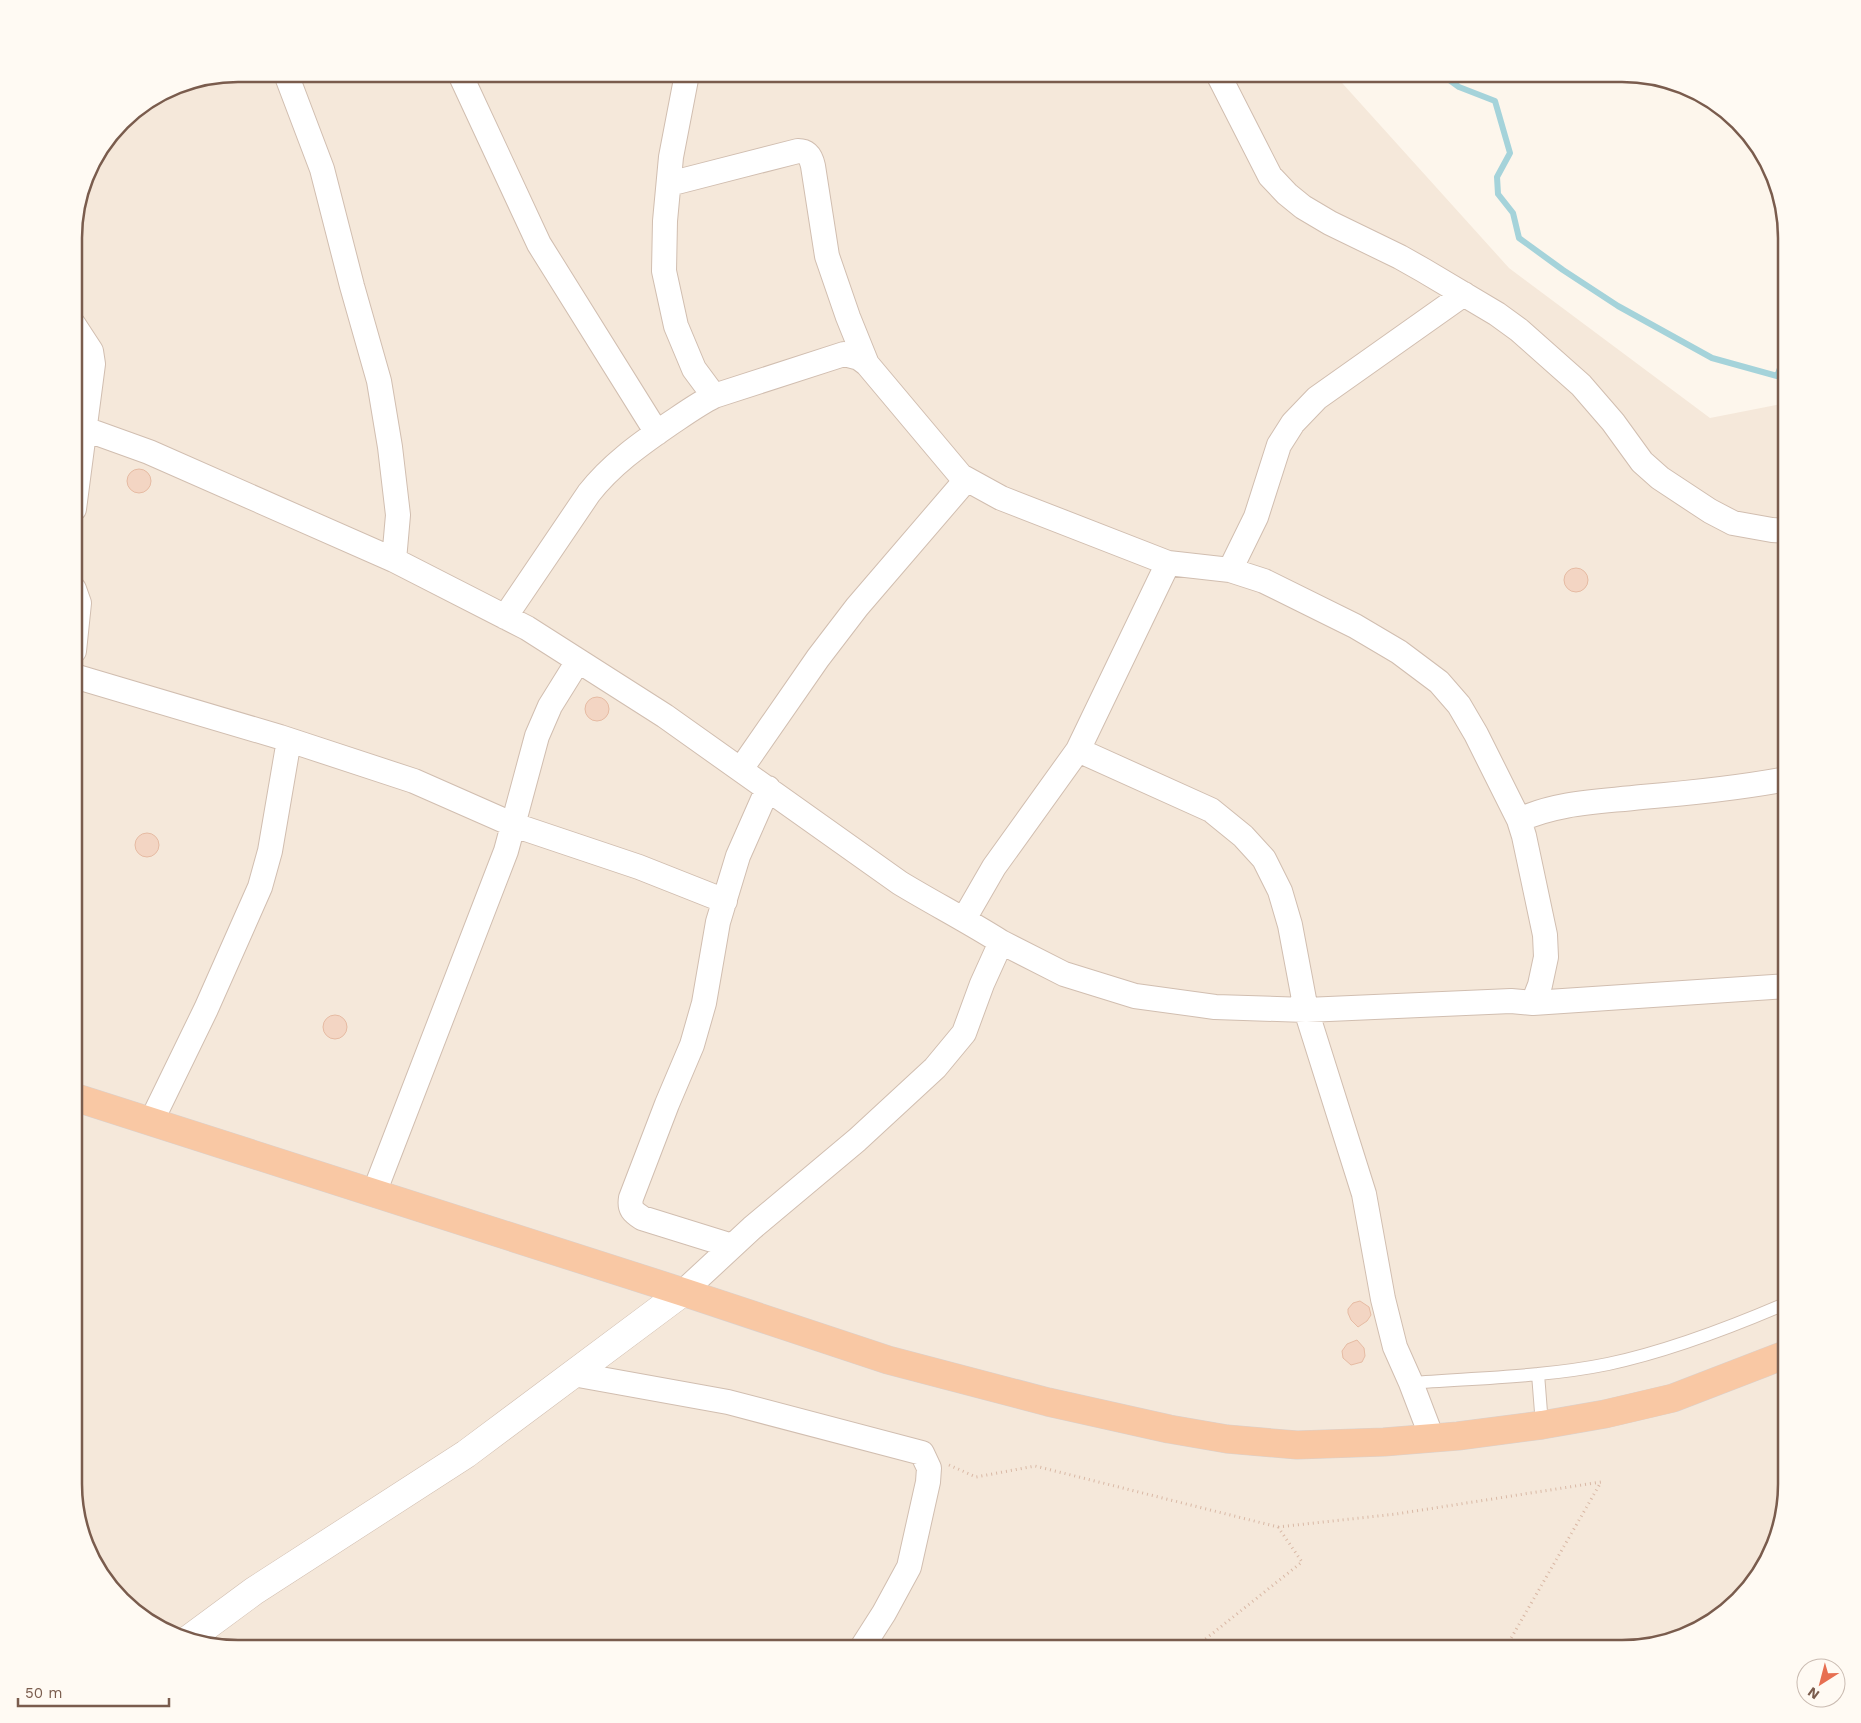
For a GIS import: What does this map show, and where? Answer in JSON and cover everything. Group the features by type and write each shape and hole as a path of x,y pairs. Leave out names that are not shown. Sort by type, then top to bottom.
{"highway":[{"path":"83,1100 683,1292 888,1360 1048,1402 1168,1429 1227,1439 1297,1445 1384,1442 1542,1425 1605,1414 1673,1398 1778,1357"}],"street":[{"path":"289,82 322,169 379,381 390,447 398,515 394,560"},
{"path":"464,82 540,244 657,433"},
{"path":"685,82 671,157 665,221 664,271 676,326 694,369 714,396"},
{"path":"1222,82 1270,176 1286,194 1330,223 1400,256 1497,314 1519,330 1581,385 1613,422 1642,462 1660,478 1710,511 1733,523 1778,530"},
{"path":"669,184 798,151 807,153 812,159 827,256 867,364"},
{"path":"1230,570 1256,517 1279,446 1293,423 1304,410 1317,398 1464,294"},
{"path":"83,338 93,357 94,364 83,413"},
{"path":"506,618 600,479 634,448 701,402 714,396 844,354 859,358 867,364 960,476 966,480 1001,498 1168,563 1230,570 1264,582 1355,626 1399,652 1439,682 1459,705 1476,734 1519,820 1524,836 1546,950 1543,972 1533,1003"},
{"path":"83,427 149,452 394,560 527,628 665,716 900,883 1001,942 1064,974 1134,996 1216,1007 1306,1010 1511,1001 1533,1003 1778,987"},
{"path":"741,770 818,658 857,606 966,480"},
{"path":"964,919 994,867 1078,750 1168,563"},
{"path":"374,1193 506,852 537,736 550,706 578,660"},
{"path":"83,679 289,740 414,781 514,825 639,867 724,901"},
{"path":"151,1122 206,1009 260,887 270,851 289,740"},
{"path":"1078,750 1212,810 1243,836 1264,859 1280,891 1288,916 1306,1010 1364,1194 1392,1338 1432,1438"},
{"path":"1519,820 1540,811 1574,804 1740,788 1778,781"},
{"path":"732,1246 642,1218 631,1209 630,1205 667,1104 692,1045 704,1003 718,922 724,901 738,856 768,788"},
{"path":"195,1634 254,1591 466,1454 683,1292 732,1246 857,1140 935,1068 964,1033 982,984 1001,942"},
{"path":"573,1374 728,1402 922,1453 929,1468 928,1482 909,1567 867,1640"}],"lane":[{"path":"1411,1383 1538,1374 1606,1365 1649,1354 1778,1307"},
{"path":"1538,1374 1542,1425"}],"path":[{"path":"922,1453 976,1477 1035,1466 1278,1527 1396,1514 1601,1482 1510,1640"},
{"path":"1204,1640 1302,1562 1278,1527"}],"shaded area":[{"path":"238,82 1341,82 1509,268 1710,418 1778,405 1777,1505 1776,1515 1767,1544 1758,1563 1733,1595 1709,1614 1682,1629 1663,1635 1653,1638 1623,1640 238,1640 208,1638 179,1629 160,1620 128,1595 115,1580 103,1563 94,1544 88,1525 83,1495 83,228 88,198 94,179 109,152 136,121 160,103 198,88"}],"building":[{"path":"139,469 147,473 151,481 147,489 139,493 131,489 127,481 131,473"},
{"path":"1576,568 1584,572 1588,580 1584,588 1576,592 1568,588 1564,580 1568,572"},
{"path":"597,697 605,701 609,709 605,717 597,721 589,717 585,709 589,701"},
{"path":"147,833 155,837 159,845 155,853 147,857 139,853 135,845 139,837"},
{"path":"335,1015 343,1019 347,1027 343,1035 335,1039 327,1035 323,1027 327,1019"},
{"path":"1360,1301 1369,1307 1371,1315 1367,1321 1358,1327 1351,1320 1348,1309 1353,1303"},
{"path":"1357,1340 1364,1348 1365,1356 1362,1362 1351,1365 1343,1358 1342,1351 1347,1344"}],"waterway":[{"path":"1452,82 1459,87 1495,101 1510,153 1497,177 1498,194 1513,213 1519,238 1618,306 1712,358 1777,376 1778,373"}]}
